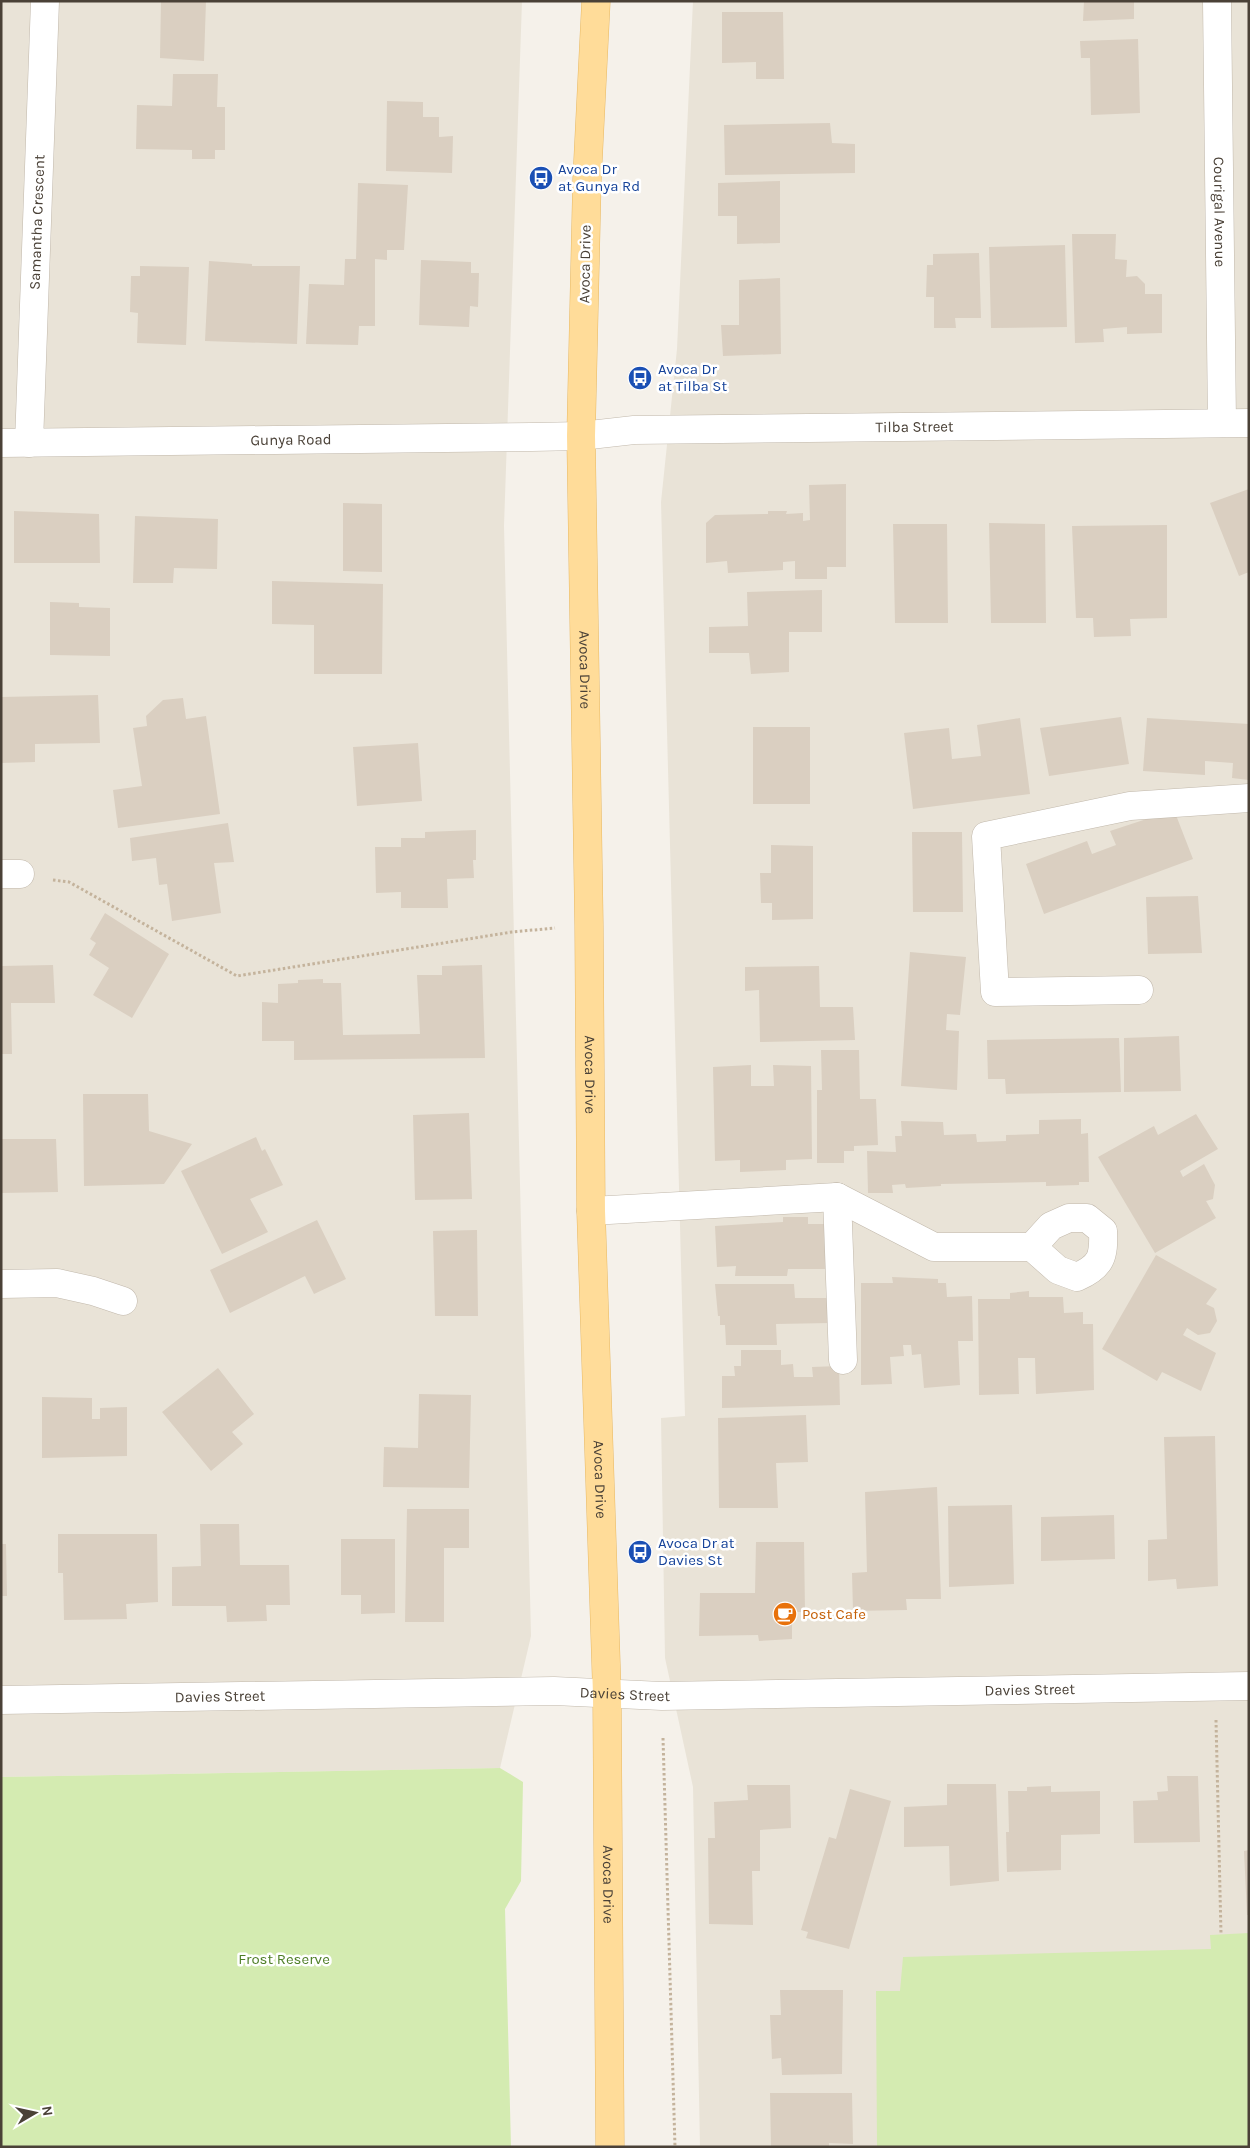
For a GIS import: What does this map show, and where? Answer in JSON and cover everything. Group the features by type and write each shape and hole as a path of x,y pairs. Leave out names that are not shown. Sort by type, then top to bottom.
{"main road":[{"name":"Avoca Drive","path":"596,1 587,180 581,436 589,925 591,1211 606,1694 610,2147"}],"street":[{"name":"Samantha Crescent","path":"29,444 45,1"},
{"name":"Courigal Avenue","path":"1217,1 1222,423"},
{"name":"Tilba Street","path":"581,436 634,430 1249,423"},
{"name":"Gunya Road","path":"1,443 581,436"},
{"path":"1139,990 995,992 986,836 1130,806 1249,798"},
{"path":"591,1211 837,1197 934,1247 1032,1247"},
{"path":"837,1197 843,1360"},
{"path":"1,1284 57,1283 93,1291 123,1301"},
{"name":"Davies Street","path":"1,1700 554,1691 654,1696 1249,1686"}],"path":[{"path":"11,874 68,882 237,976 512,932 589,925"},
{"path":"1215,1686 1221,1934"},
{"path":"663,1738 675,2147"}],"shaded area":[{"path":"1,1 522,1 504,526 531,1636 500,1768 1,1777"},
{"path":"693,1 1249,1 1249,2147 700,2147 693,1787 665,1658 661,1418 685,1416 661,502 677,349"}],"green space":[{"name":"Frost Reserve","path":"500,1768 523,1782 521,1881 505,1909 511,2147 1,2147 1,1777"},
{"path":"1249,1933 1249,2147 877,2147 876,1991 900,1991 903,1957 1211,1949 1210,1935"}],"building":[{"path":"161,1 206,1 204,61 160,58"},
{"path":"1084,1 1134,1 1134,19 1083,21"},
{"path":"722,12 783,12 784,79 756,79 756,62 722,63"},
{"path":"1138,39 1140,113 1091,115 1090,58 1081,58 1080,41"},
{"path":"173,74 218,74 217,107 225,107 225,150 215,150 215,159 192,159 192,150 136,149 137,105 172,106"},
{"path":"387,101 423,102 423,117 439,117 439,137 453,136 452,173 386,171"},
{"path":"830,123 832,143 855,144 855,173 725,175 724,125"},
{"path":"780,181 780,243 737,244 737,216 718,216 718,183"},
{"path":"358,183 408,185 404,250 387,250 387,260 375,259 375,326 359,326 358,345 306,344 309,284 344,285 345,259 356,259"},
{"path":"1072,234 1116,234 1115,259 1127,260 1126,277 1137,276 1145,284 1145,294 1162,294 1162,333 1127,334 1127,327 1103,329 1104,342 1075,343"},
{"path":"1065,245 1067,327 991,328 989,247"},
{"path":"979,253 981,318 955,318 956,328 934,328 934,297 926,297 927,265 933,265 933,254"},
{"path":"421,260 471,262 471,273 479,273 478,307 470,306 469,327 419,325"},
{"path":"209,261 252,264 252,266 300,266 297,344 205,341"},
{"path":"140,266 189,267 186,345 137,343 138,313 130,312 131,276 140,276"},
{"path":"780,278 781,354 723,356 721,325 739,325 739,280"},
{"path":"846,484 846,567 827,567 827,579 795,579 795,561 783,562 783,570 728,573 727,561 706,563 706,523 715,515 768,514 768,511 787,511 786,514 803,513 803,521 810,520 809,485"},
{"path":"1249,489 1249,572 1239,576 1210,503"},
{"path":"343,503 382,504 382,572 343,571"},
{"path":"14,511 99,514 100,563 14,563"},
{"path":"135,516 218,519 217,569 174,568 173,583 133,583"},
{"path":"989,523 1045,524 1046,623 991,623"},
{"path":"893,524 947,524 948,623 895,623"},
{"path":"1167,525 1167,618 1130,619 1131,636 1094,637 1093,618 1076,618 1072,526"},
{"path":"272,581 383,584 382,674 314,674 314,625 272,624"},
{"path":"822,590 822,632 789,632 789,672 751,674 749,653 709,653 709,627 748,626 747,592"},
{"path":"50,602 79,603 79,607 110,608 110,656 50,655"},
{"path":"98,695 100,743 35,744 35,762 1,763 1,697"},
{"path":"183,698 186,719 206,716 220,814 118,828 113,790 142,786 133,728 147,726 146,716 163,700"},
{"path":"1121,717 1129,764 1049,776 1040,728"},
{"path":"1020,718 1030,794 913,809 904,733 949,728 952,759 981,756 977,725"},
{"path":"1147,718 1249,724 1249,780 1232,778 1233,763 1205,761 1205,775 1143,771"},
{"path":"753,727 810,727 810,804 753,804"},
{"path":"418,743 422,801 357,806 353,747"},
{"path":"1174,810 1193,859 1044,914 1026,864 1087,841 1092,854 1116,845 1110,831"},
{"path":"228,823 234,862 214,863 221,913 172,921 167,884 159,885 156,858 132,861 130,838"},
{"path":"476,830 476,860 473,860 474,878 447,879 448,908 401,908 401,892 376,893 375,847 401,847 401,838 425,838 425,832"},
{"path":"912,832 962,832 963,912 913,912"},
{"path":"771,845 813,846 813,919 772,920 772,903 761,903 760,873 771,873"},
{"path":"1198,896 1202,953 1148,954 1146,897"},
{"path":"105,913 169,954 132,1018 93,995 109,968 89,955 96,943 90,939"},
{"path":"910,952 966,957 960,1015 947,1014 946,1030 959,1031 957,1090 901,1086"},
{"path":"53,965 55,1003 11,1003 12,1054 1,1054 1,966"},
{"path":"482,965 485,1058 294,1060 294,1041 262,1041 262,1002 278,1003 278,984 298,983 298,980 323,979 323,983 341,983 343,1035 420,1034 417,975 442,975 442,966"},
{"path":"819,966 820,1007 853,1007 855,1040 760,1042 759,990 745,991 745,967"},
{"path":"1179,1036 1181,1091 1124,1092 1124,1038"},
{"path":"1119,1038 1121,1092 1006,1094 1005,1079 988,1079 987,1040"},
{"path":"821,1050 859,1050 860,1099 876,1099 878,1145 854,1146 854,1151 844,1151 844,1163 817,1163 817,1090 822,1090"},
{"path":"751,1065 751,1086 774,1086 773,1065 811,1066 812,1159 786,1160 786,1170 740,1172 740,1160 715,1161 713,1067"},
{"path":"83,1094 148,1094 149,1131 192,1144 164,1184 84,1186"},
{"path":"469,1113 472,1199 415,1200 413,1115"},
{"path":"1196,1114 1218,1149 1180,1171 1183,1177 1204,1164 1215,1185 1213,1199 1206,1201 1216,1218 1155,1253 1098,1157 1154,1126 1158,1135"},
{"path":"1081,1119 1081,1134 1088,1133 1089,1182 1079,1182 1079,1185 1046,1186 1046,1182 941,1184 941,1186 906,1188 905,1184 892,1185 893,1193 868,1193 867,1151 896,1152 895,1136 902,1136 901,1121 943,1122 944,1135 976,1134 977,1142 1006,1141 1006,1135 1039,1134 1039,1120"},
{"path":"256,1137 262,1151 265,1149 283,1185 250,1199 268,1232 222,1254 181,1171"},
{"path":"1,1139 56,1139 58,1192 1,1193"},
{"path":"783,1217 808,1217 808,1224 825,1224 826,1269 788,1269 787,1276 735,1276 736,1266 717,1267 715,1226 783,1222"},
{"path":"317,1220 346,1279 314,1294 305,1276 230,1313 210,1270"},
{"path":"477,1230 478,1316 435,1316 433,1231"},
{"path":"1156,1255 1217,1289 1206,1304 1214,1308 1217,1321 1210,1333 1198,1335 1187,1328 1183,1335 1216,1353 1201,1391 1162,1372 1157,1381 1102,1349"},
{"path":"892,1277 938,1279 938,1283 946,1283 947,1297 972,1296 973,1341 958,1341 960,1385 924,1388 921,1354 912,1355 911,1345 903,1345 904,1356 890,1357 892,1384 861,1385 861,1283 893,1283"},
{"path":"715,1284 794,1284 795,1298 830,1298 830,1323 776,1324 777,1345 726,1345 725,1325 720,1325 720,1316 718,1316"},
{"path":"1029,1291 1029,1297 1063,1297 1064,1313 1083,1312 1083,1324 1093,1324 1094,1390 1036,1394 1035,1358 1018,1358 1019,1394 979,1395 978,1299 1010,1299 1010,1293"},
{"path":"741,1350 781,1350 781,1365 793,1364 794,1377 813,1377 812,1367 839,1366 840,1405 722,1408 722,1376 735,1376 734,1366 741,1366"},
{"path":"218,1368 254,1414 232,1432 243,1444 211,1471 162,1412"},
{"path":"419,1394 471,1395 469,1488 383,1487 384,1447 418,1448"},
{"path":"42,1397 92,1398 92,1419 100,1419 100,1408 127,1407 127,1456 42,1458"},
{"path":"806,1415 808,1462 776,1463 778,1508 719,1508 718,1418"},
{"path":"1215,1436 1218,1586 1177,1589 1176,1579 1148,1581 1148,1540 1167,1539 1164,1437"},
{"path":"937,1487 941,1599 906,1599 907,1610 853,1611 852,1573 867,1572 865,1492"},
{"path":"1012,1505 1014,1584 949,1587 948,1506"},
{"path":"407,1509 469,1509 469,1548 444,1548 444,1622 405,1622"},
{"path":"1114,1515 1115,1559 1041,1561 1041,1517"},
{"path":"200,1524 239,1524 240,1565 289,1565 290,1605 266,1605 267,1621 227,1622 226,1606 172,1606 172,1567 201,1566"},
{"path":"58,1534 157,1534 158,1602 126,1604 127,1619 64,1620 63,1573 58,1573"},
{"path":"341,1539 395,1539 395,1613 361,1614 361,1595 341,1595"},
{"path":"756,1542 804,1542 805,1612 792,1612 792,1639 759,1641 758,1635 699,1636 700,1593 755,1593"},
{"path":"1,1544 6,1544 7,1596 1,1596"},
{"path":"1167,1776 1198,1776 1200,1842 1134,1843 1133,1801 1158,1800 1157,1792 1168,1791"},
{"path":"947,1784 996,1784 999,1881 950,1886 949,1846 904,1847 904,1807 947,1805"},
{"path":"747,1785 790,1785 791,1828 760,1830 760,1871 752,1871 753,1925 709,1924 708,1838 715,1838 714,1802 748,1800"},
{"path":"1051,1786 1051,1792 1100,1791 1100,1834 1061,1835 1061,1870 1007,1872 1006,1832 1009,1832 1008,1791 1027,1791 1027,1787"},
{"path":"850,1789 891,1801 849,1949 806,1938 808,1932 801,1930 829,1837 836,1839"},
{"path":"1249,1850 1249,1915 1247,1915 1244,1851"},
{"path":"780,1990 843,1990 842,2074 782,2075 781,2058 772,2059 770,2015 781,2015"},
{"path":"770,2093 852,2093 853,2144 829,2143 829,2147 771,2147"}],"place":[{"name":"Avoca Dr at Gunya Rd","path":"541,178"},
{"name":"Avoca Dr at Tilba St","path":"640,378"},
{"name":"Avoca Dr at Davies St","path":"640,1552"},
{"name":"Post Cafe","path":"785,1614"}]}
